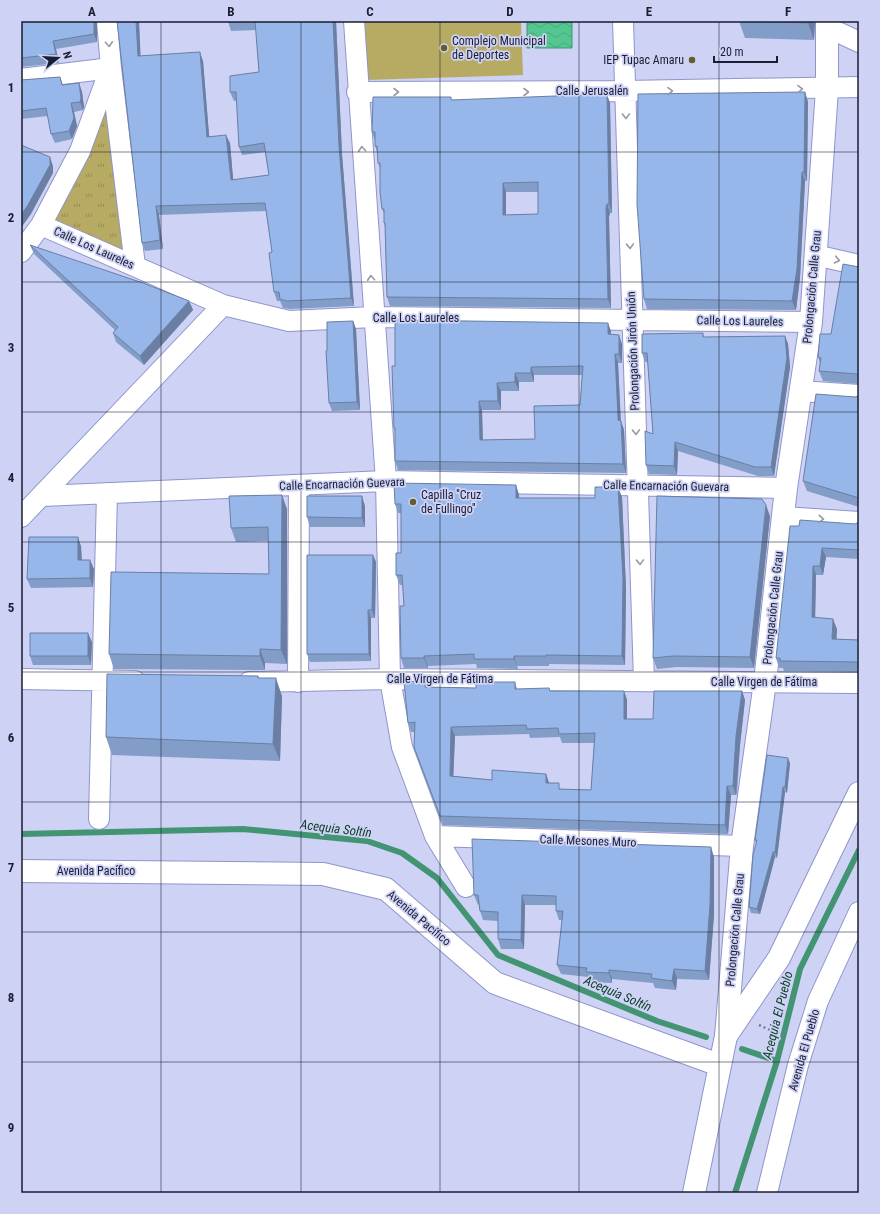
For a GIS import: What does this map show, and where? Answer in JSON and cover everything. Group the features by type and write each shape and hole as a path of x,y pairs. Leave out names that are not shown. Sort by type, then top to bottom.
{"main road":[{"name":"Prolongación Calle Grau","path":"694,1193 726,1036 742,846 765,682 786,488 811,322 827,89 827,24"},
{"path":"726,1036 779,958 859,793"},
{"name":"Avenida Pacífico","path":"21,871 323,874 386,889 495,983 720,1065"}],"street":[{"path":"107,21 111,68 135,266"},
{"path":"354,21 357,92 386,481 390,679 402,747 435,836 466,887"},
{"name":"Prolongación Jirón Unión","path":"623,21 644,681"},
{"path":"827,24 859,42"},
{"path":"21,79 111,68"},
{"path":"21,252 41,225 80,150 111,68"},
{"name":"Calle Jerusalén","path":"357,92 827,89 859,87"},
{"name":"Calle Los Laureles","path":"41,225 223,305 289,320 374,317 811,322"},
{"path":"815,255 859,264"},
{"path":"21,517 223,305"},
{"path":"800,391 859,395"},
{"name":"Calle Encarnación Guevara","path":"42,496 386,481 786,488"},
{"path":"298,682 299,485"},
{"path":"99,819 107,493"},
{"path":"784,517 859,522"},
{"path":"21,679 157,682"},
{"name":"Calle Virgen de Fátima","path":"227,682 298,682 390,679 859,683"},
{"name":"Calle Mesones Muro","path":"435,836 742,846"},
{"name":"Avenida El Pueblo","path":"767,1193 798,1065 818,1001 859,912"}],"path":[{"path":"754,1022 793,1040"}],"green space":[{"name":"Complejo Municipal de Deportes","path":"365,21 521,21 523,75 366,80"},
{"path":"111,68 135,266 41,225"}],"water":[{"path":"527,21 572,21 572,48 527,48"}],"building":[{"path":"21,21 94,21 94,34 53,41 56,54 21,58"},
{"path":"117,21 136,21 138,56 200,52 207,137 226,135 231,180 269,175 264,143 239,147 236,92 230,92 230,76 259,72 255,21 333,21 339,146 351,298 287,301 280,299 279,292 274,292 269,253 272,252 265,203 156,206 160,240 142,243"},
{"path":"228,21 254,21 228,22"},
{"path":"754,21 808,21 808,23"},
{"path":"60,77 62,85 79,83 81,98 80,102 71,103 74,118 69,131 51,134 46,108 21,111 21,80"},
{"path":"805,92 804,172 802,172 797,269 792,301 644,299 637,204 638,94"},
{"path":"607,94 609,204 607,204 606,208 608,299 387,297 385,223 384,209 382,209 380,192 380,163 378,163 377,146 375,146 375,132 372,132 373,97 451,97 451,100","holes":["538,182 538,214 503,215 503,183"]},
{"path":"21,145 50,157 50,165 21,215"},
{"path":"30,245 143,283 189,301 140,356 113,333 118,327"},
{"path":"843,264 859,267 859,376 857,374 819,371 821,358 818,357 820,334 831,334"},
{"path":"395,320 608,323 608,334 619,335 619,354 615,354 618,420 621,421 623,464 395,461 392,366 395,366","holes":["583,366 580,405 534,406 535,439 480,440 479,401 498,401 497,383 515,382 515,373 531,373 531,367"]},
{"path":"353,321 357,402 329,403 326,351 327,322"},
{"path":"703,333 703,337 785,336 787,358 771,467 755,467 675,442 674,466 646,465 645,431 653,434 647,353 642,353 642,334"},
{"path":"816,394 859,396 859,498 803,481"},
{"path":"394,483 516,485 516,498 595,498 595,487 618,487 623,578 622,656 546,655 514,656 514,659 474,659 474,654 424,656 424,658 401,658 400,606 404,606 402,575 396,575 396,553 401,553 401,504 395,504"},
{"path":"282,495 281,650 260,649 260,656 109,654 111,572 269,574 268,527 231,528 229,496"},
{"path":"307,496 362,496 362,518 307,517"},
{"path":"657,496 762,499 766,505 750,657 673,656 653,658"},
{"path":"800,520 855,524 859,522 859,550 822,548 820,566 813,566 812,617 833,619 832,639 859,640 859,662 780,661 780,658 776,658 790,526 799,526"},
{"path":"29,537 78,537 78,560 90,560 90,578 27,579"},
{"path":"307,555 373,555 372,610 368,610 369,654 307,654"},
{"path":"30,633 88,633 88,656 30,656"},
{"path":"107,674 258,676 258,678 276,678 273,744 106,737"},
{"path":"404,681 425,682 425,687 476,688 476,682 515,682 515,689 549,688 550,691 624,691 624,719 653,719 654,691 742,691 736,736 733,786 727,786 725,825 440,816 414,747 415,722 408,723","holes":["526,725 527,729 558,728 559,734 595,733 591,790 559,789 559,783 546,783 546,774 492,770 492,780 450,776 451,727"]},
{"path":"767,755 788,758 775,852 773,852 757,909 749,907 753,855 757,840 755,840"},
{"path":"472,839 711,847 710,905 705,971 674,969 672,981 651,978 652,974 609,970 609,973 586,972 587,968 557,965 563,911 556,911 556,896 522,895 521,940 498,939 498,912 480,911 478,895 474,895"}],"waterway":[{"name":"Acequia Soltín","path":"21,834 243,829 367,841 402,853 437,878 498,955 657,1021 706,1037"},
{"name":"Acequia El Pueblo","path":"735,1193 777,1061 800,969 859,850"},
{"name":"Acequia Soltín","path":"742,1049 777,1061"}],"place":[{"name":"Complejo Municipal de Deportes","path":"444,48"},
{"name":"IEP Tupac Amaru","path":"692,60"},
{"name":"Capilla ''Cruz de Fullingo''","path":"413,502"}]}
